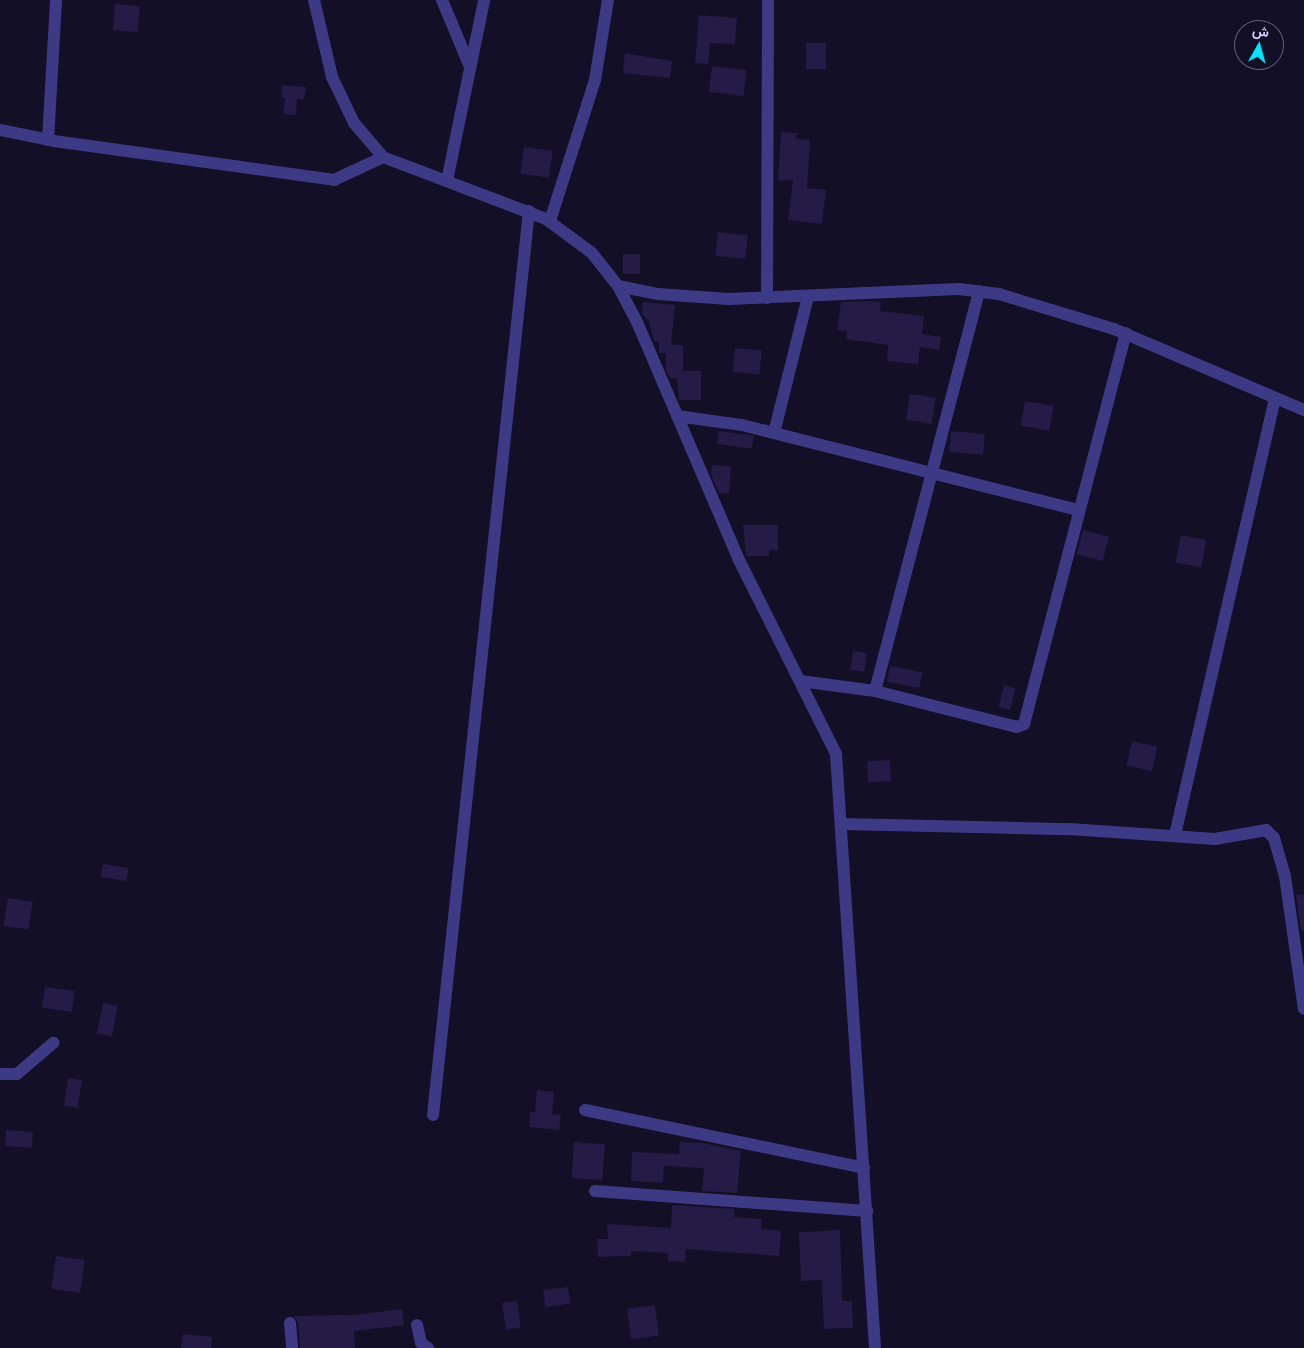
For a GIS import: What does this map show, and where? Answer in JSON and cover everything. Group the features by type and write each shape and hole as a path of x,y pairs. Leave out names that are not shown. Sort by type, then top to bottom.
{"street":[{"path":"48,140 56,0"},
{"path":"314,0 332,77 354,123 383,157 529,211 550,221 592,253 618,286 637,322 738,558 836,754 843,824 875,1348"},
{"path":"442,0 470,67"},
{"path":"447,181 484,0"},
{"path":"550,221 595,80 608,0"},
{"path":"767,298 768,0"},
{"path":"0,130 48,140 334,180 383,157"},
{"path":"434,1115 529,211"},
{"path":"618,286 677,296 767,298 979,290 1019,299 1126,333 1304,410"},
{"path":"875,691 979,290"},
{"path":"774,433 808,297"},
{"path":"800,681 875,691 1017,727 1024,724 1077,510 1126,333"},
{"path":"1175,835 1275,399"},
{"path":"677,416 726,422 774,433 1077,510"},
{"path":"843,824 1175,835 1215,839 1263,830 1273,835 1284,876 1304,1009"},
{"path":"0,1074 17,1074 53,1043"},
{"path":"585,1110 864,1168"},
{"path":"595,1191 867,1210"},
{"path":"290,1323 292,1348"},
{"path":"417,1325 421,1343 428,1348"}],"building":[{"path":"115,4 140,6 138,32 113,30"},
{"path":"699,15 737,18 735,44 710,43 708,64 695,63"},
{"path":"806,43 826,43 826,69 806,69"},
{"path":"625,53 672,61 670,78 623,73"},
{"path":"712,66 747,70 744,96 709,92"},
{"path":"282,85 306,87 304,99 297,99 296,115 283,114 285,98 281,97"},
{"path":"781,132 797,133 796,139 810,140 807,188 826,190 822,224 788,220 793,180 778,181"},
{"path":"524,147 553,151 549,178 520,174"},
{"path":"718,232 748,235 745,259 715,256"},
{"path":"623,254 640,254 640,274 623,274"},
{"path":"643,302 675,305 671,345 683,345 683,371 701,371 701,400 679,400 677,378 670,378 666,370 666,353 659,353 659,341 654,341 649,321 642,314"},
{"path":"841,302 881,302 880,311 924,316 922,334 941,337 939,350 920,347 918,364 887,361 888,345 846,339 847,331 837,330"},
{"path":"735,348 762,351 759,375 732,372"},
{"path":"910,394 936,398 932,424 906,420"},
{"path":"1025,401 1054,406 1049,431 1021,426"},
{"path":"719,431 754,436 752,449 717,444"},
{"path":"951,431 985,434 983,455 949,452"},
{"path":"712,465 731,466 729,494 719,493 711,475"},
{"path":"743,525 778,525 778,550 769,550 769,556 746,556"},
{"path":"1083,530 1109,537 1103,561 1077,554"},
{"path":"1181,535 1207,540 1201,567 1176,562"},
{"path":"853,651 867,653 864,672 850,670"},
{"path":"890,666 922,672 919,688 887,682"},
{"path":"1004,685 1016,688 1010,710 998,707"},
{"path":"1132,741 1157,747 1152,771 1126,765"},
{"path":"890,760 891,781 868,782 867,761"},
{"path":"103,864 129,868 127,881 101,877"},
{"path":"1304,894 1304,931 1301,931 1296,895"},
{"path":"8,898 33,902 28,930 4,926"},
{"path":"45,987 75,991 72,1012 42,1008"},
{"path":"103,1003 118,1006 112,1036 97,1033"},
{"path":"68,1078 82,1080 78,1108 64,1106"},
{"path":"537,1090 554,1092 552,1114 561,1115 559,1130 529,1127 530,1112 535,1112"},
{"path":"6,1130 33,1132 32,1148 5,1146"},
{"path":"574,1142 605,1144 602,1180 571,1178"},
{"path":"680,1142 703,1143 741,1151 737,1193 702,1191 704,1168 664,1166 663,1183 631,1181 632,1152 679,1154"},
{"path":"672,1205 734,1209 734,1217 762,1219 761,1229 781,1231 779,1256 686,1249 685,1262 668,1261 668,1253 631,1251 631,1256 598,1257 597,1239 608,1239 607,1224 671,1228"},
{"path":"840,1230 842,1301 852,1301 853,1328 824,1329 822,1280 801,1281 799,1232"},
{"path":"56,1256 85,1260 80,1293 51,1289"},
{"path":"568,1287 570,1304 545,1307 543,1290"},
{"path":"517,1301 521,1328 506,1330 502,1303"},
{"path":"655,1305 659,1336 631,1339 627,1308"},
{"path":"402,1309 404,1325 354,1331 355,1348 300,1348 298,1322 293,1316 353,1315"},
{"path":"183,1334 212,1337 211,1348 181,1348"}]}
